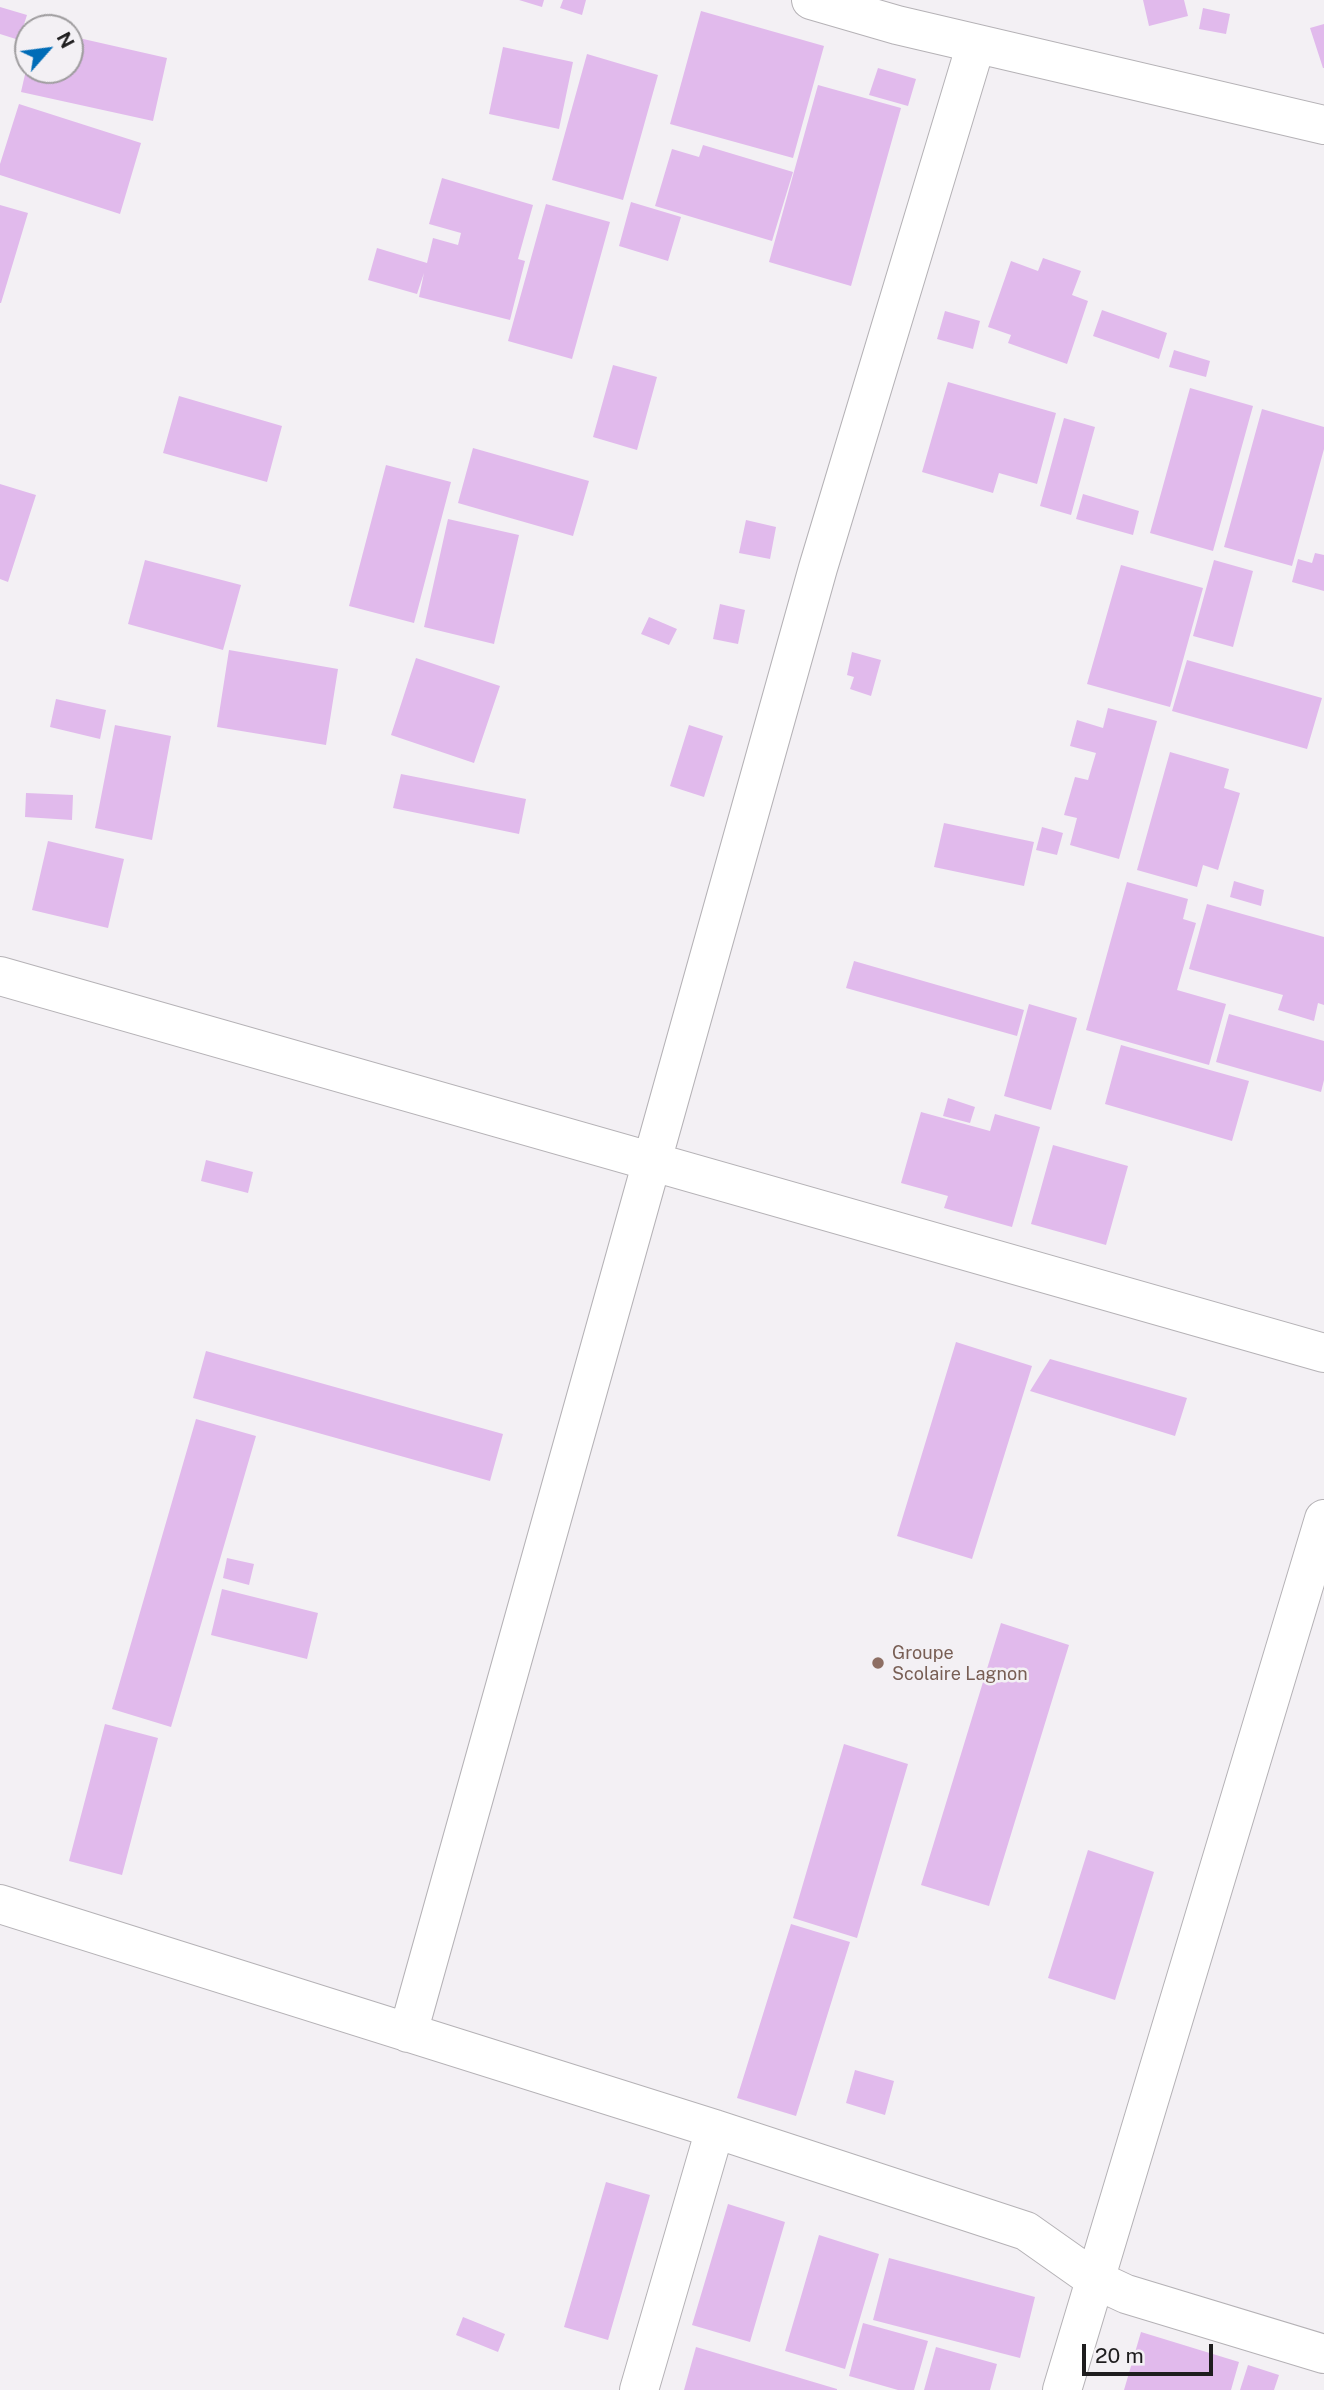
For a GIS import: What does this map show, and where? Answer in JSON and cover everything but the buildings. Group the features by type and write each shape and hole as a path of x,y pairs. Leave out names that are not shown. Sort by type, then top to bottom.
{"street":[{"path":"811,0 894,13 975,44 1324,125"},
{"path":"408,2033 818,568 975,44"},
{"path":"0,976 1324,1353"},
{"path":"1062,2390 1324,1519"},
{"path":"0,1904 715,2129 1026,2231 1094,2279 1126,2294 1324,2354"},
{"path":"639,2390 715,2129"}],"place":[{"name":"Groupe Scolaire Lagnon","path":"878,1663"}]}
